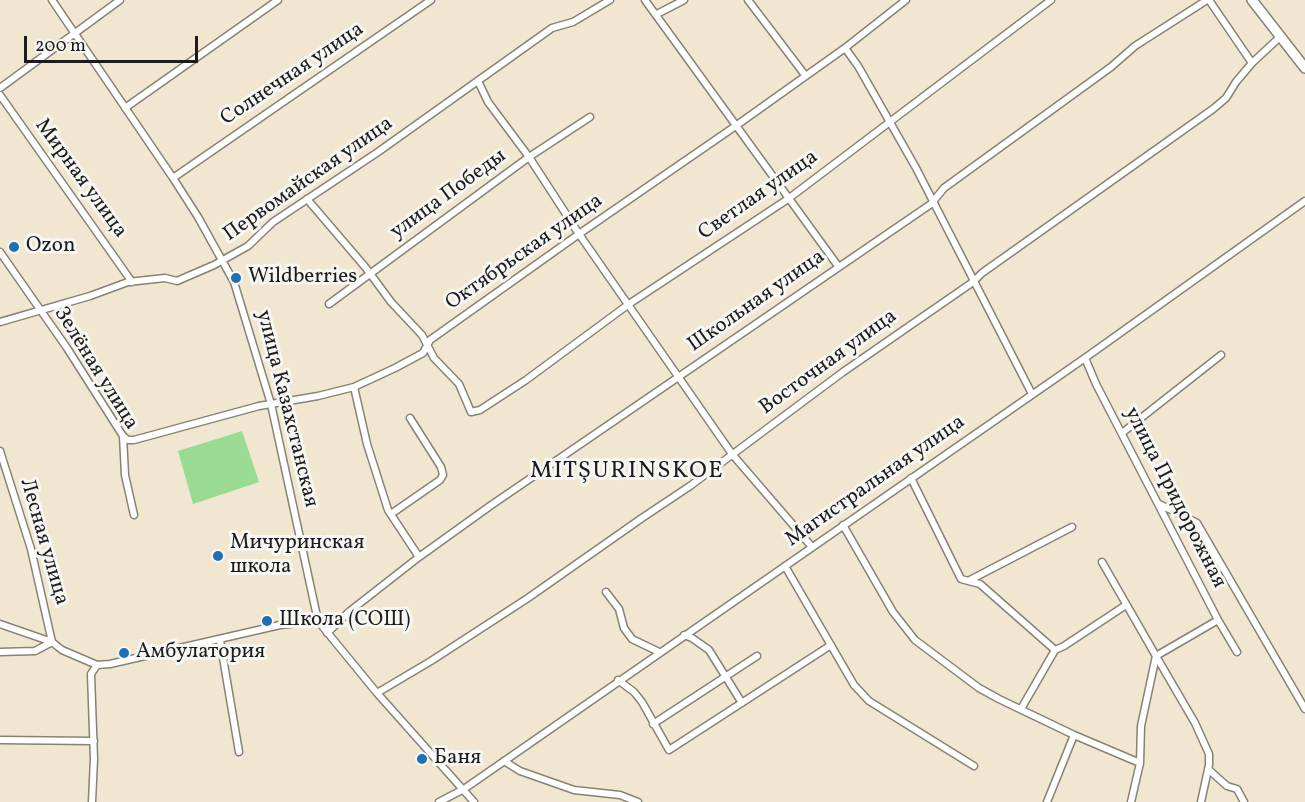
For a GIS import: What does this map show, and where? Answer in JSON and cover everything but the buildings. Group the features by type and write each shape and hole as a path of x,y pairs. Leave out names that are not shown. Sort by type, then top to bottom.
{"highway":[{"path":"1252,0 1305,68"}],"street":[{"name":"улица Казахстанская","path":"52,0 173,178 224,260 241,300 271,404 318,621 377,693 474,802"},
{"path":"0,88 120,0"},
{"path":"125,108 278,0"},
{"path":"413,0 419,8"},
{"name":"Солнечная улица","path":"173,178 431,0"},
{"name":"Первомайская улица","path":"0,322 132,282 165,278 177,281 224,260 248,246 273,222 552,28 573,22 610,0"},
{"path":"645,0 838,266"},
{"path":"657,14 684,0"},
{"path":"748,0 805,75"},
{"name":"Октябрьская улица","path":"123,436 128,440 134,440 259,406 354,387 423,352 430,340 845,48 906,0"},
{"name":"Светлая улица","path":"428,344 434,358 459,384 471,412 480,410 526,380 628,304 788,199 1051,0"},
{"path":"1208,0 1252,63"},
{"name":"Школьная улица","path":"327,633 350,611 490,506 933,200 944,188 1111,67 1135,46 1198,2 1208,0"},
{"name":"Восточная улица","path":"377,693 528,598 690,486 899,332 973,282 982,273 1213,109 1226,98 1252,63 1281,36"},
{"path":"845,48 890,121 933,200 1032,394"},
{"path":"478,81 488,102 529,157 579,234 732,454 812,547"},
{"name":"Мирная улица","path":"0,95 132,282"},
{"name":"улица Победы","path":"329,304 529,157 590,117"},
{"path":"307,199 428,344"},
{"name":"Магистральная улица","path":"439,802 464,789 1085,358 1305,201"},
{"name":"Зелёная улица","path":"0,252 67,348 123,436 125,475 134,515"},
{"path":"1122,433 1221,355"},
{"name":"улица Придорожная","path":"1085,358 1218,620 1237,652"},
{"path":"354,387 367,444 391,514 419,558"},
{"path":"391,514 440,480 443,475 441,467 410,418"},
{"name":"Лесная улица","path":"0,451 31,549 52,642"},
{"path":"911,478 961,579 980,584 1055,650"},
{"path":"1158,503 1197,524 1305,709"},
{"path":"843,525 893,612 915,640 979,688 1074,735 1140,763"},
{"path":"970,580 1072,527"},
{"path":"1102,562 1195,723 1209,754 1201,802"},
{"path":"784,566 854,685 869,701 974,766"},
{"path":"606,592 619,609 624,628 632,639 659,652"},
{"path":"1021,709 1055,650 1126,605"},
{"path":"1131,802 1140,763 1141,726 1156,656 1218,620"},
{"path":"0,624 52,642 62,650 97,665 220,640 280,625 318,621"},
{"path":"684,635 709,650 742,703"},
{"path":"220,640 239,752"},
{"path":"0,652 35,651 52,642"},
{"path":"618,680 634,692 642,702 669,750 831,645"},
{"path":"653,724 757,656"},
{"path":"92,802 94,741 91,674 97,665"},
{"path":"1047,802 1074,735"},
{"path":"0,740 94,741"},
{"path":"504,761 520,771 574,790 620,795 638,802"},
{"path":"1208,769 1227,786 1237,789 1244,802"}],"green space":[{"path":"242,431 259,482 193,504 178,451"}],"place":[{"name":"Ozon","path":"14,247"},
{"name":"Wildberries","path":"236,278"},
{"name":"Мичуринская школа","path":"218,556"},
{"name":"Школа (СОШ)","path":"267,621"},
{"name":"Амбулатория","path":"124,653"},
{"name":"Баня","path":"422,759"}],"district":[{"name":"MITŞURINSKOE","path":"627,473"}]}
